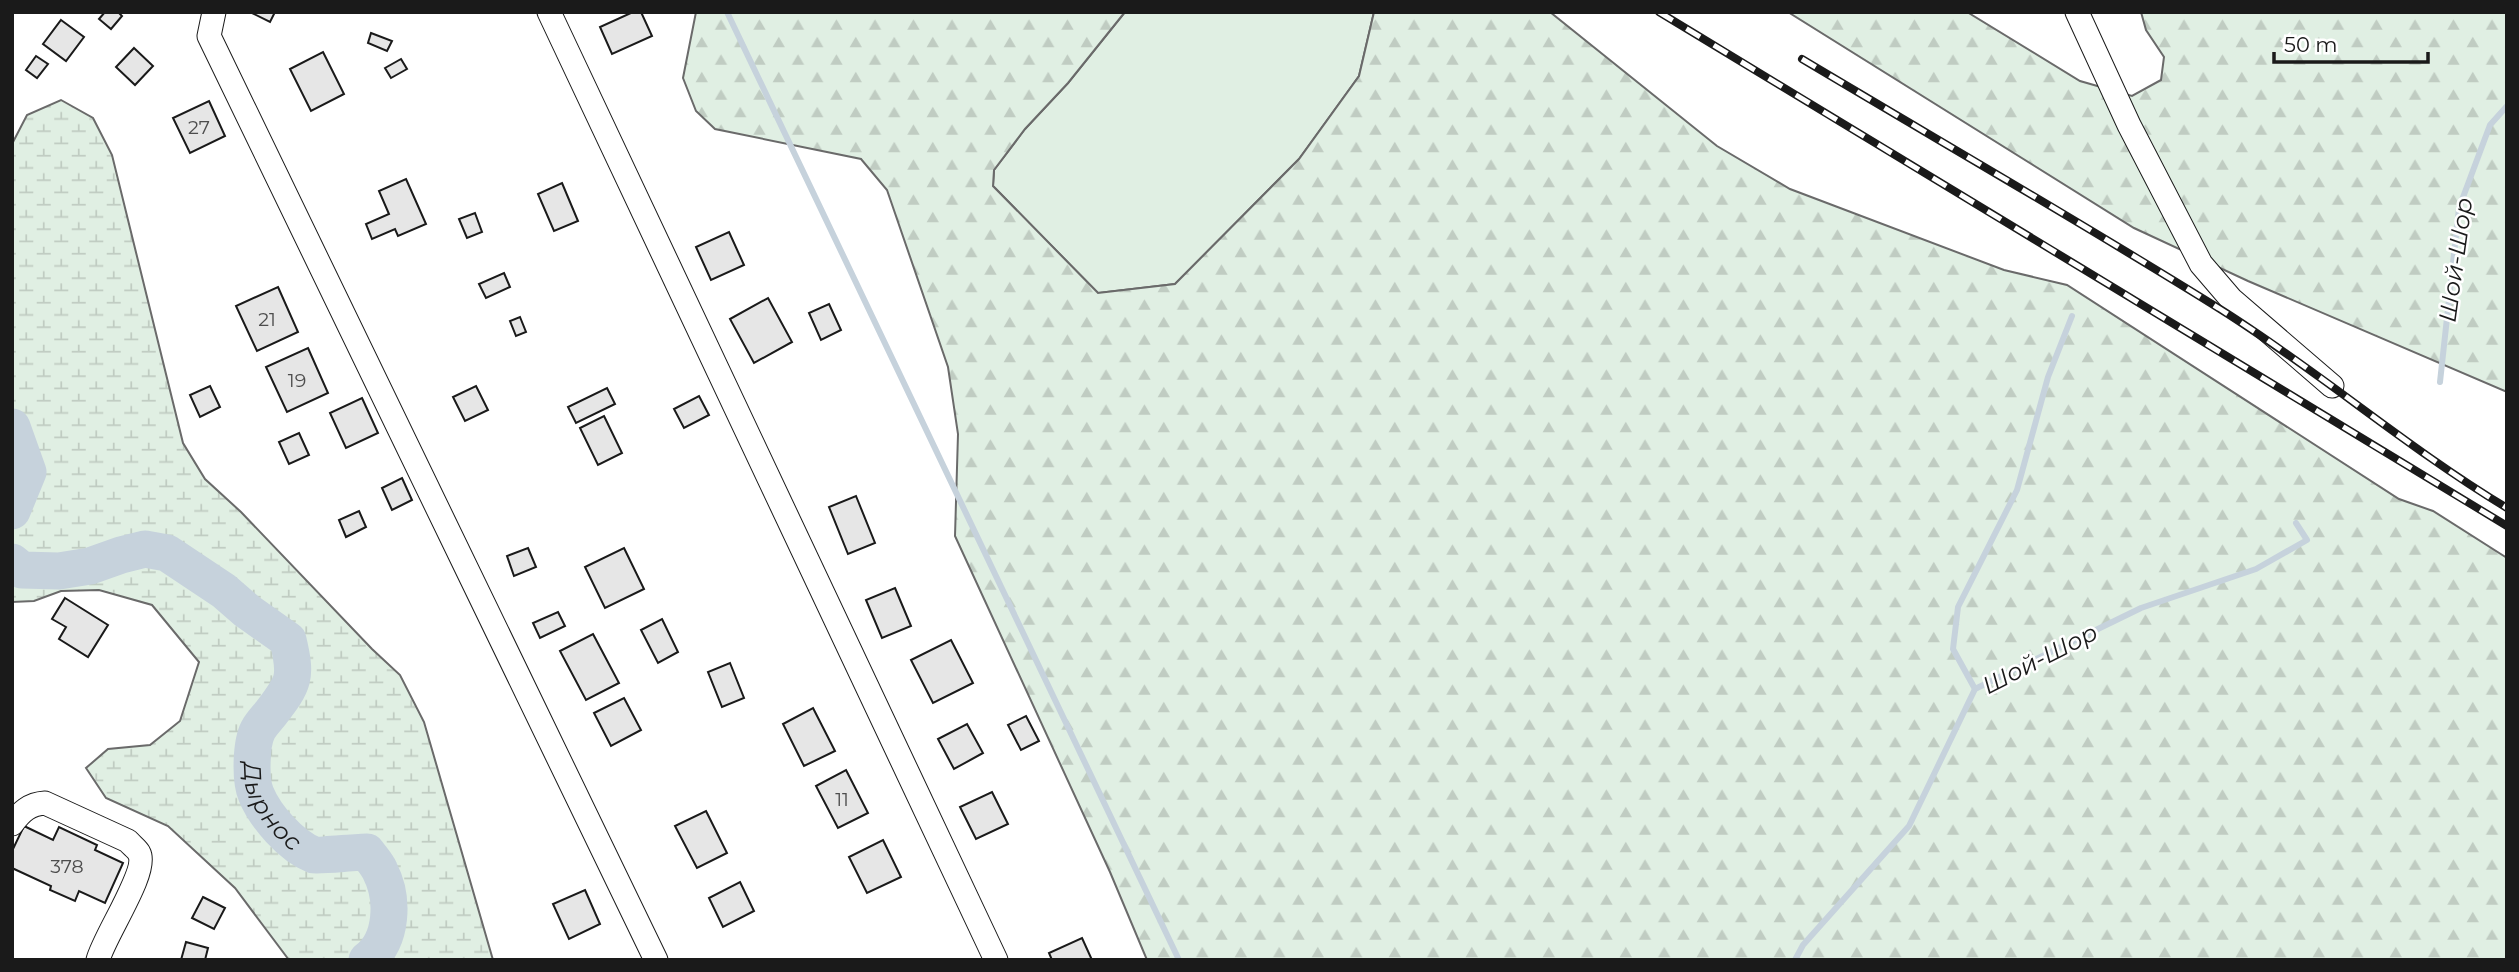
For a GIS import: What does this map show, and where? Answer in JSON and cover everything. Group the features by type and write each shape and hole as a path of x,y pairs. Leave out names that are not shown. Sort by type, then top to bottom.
{"street":[{"path":"214,12 209,36 656,960"},
{"path":"549,12 996,960"},
{"path":"2077,12 2123,113 2201,264 2231,299 2332,386"},
{"path":"12,824 23,811 35,804 45,803 128,841 139,851 142,862 138,875 104,941 99,960"}],"green space":[{"path":"696,12 1125,12 1068,83 1025,129 994,170 993,186 1098,293 1175,284 1299,159 1359,76 1374,12 1550,12 1717,146 1790,189 2004,270 2067,285 2399,499 2433,511 2507,558 2507,960 1147,960 1110,872 955,536 958,434 948,367 887,190 861,159 715,129 696,111 683,78"},
{"path":"1125,12 1374,12 1359,76 1299,159 1175,284 1098,293 993,186 994,170 1025,129 1068,83"},
{"path":"1788,12 1967,12 2080,81 2132,96 2161,80 2164,57 2146,30 2141,12 2507,12 2507,392 2248,281 2134,228"},
{"path":"61,100 93,118 112,155 183,443 205,479 241,512 400,675 424,722 493,960 289,960 235,888 168,826 106,798 86,768 108,749 150,745 180,721 199,662 152,605 99,590 61,591 34,601 12,602 12,144 27,115"}],"building":[{"path":"105,12 118,12 122,16 111,29 99,19"},
{"path":"250,12 275,12 270,22"},
{"path":"633,12 641,12 652,36 612,54 600,27"},
{"path":"61,20 84,37 66,61 43,44"},
{"path":"371,33 392,41 387,51 368,43"},
{"path":"134,48 153,66 135,85 116,67"},
{"path":"323,52 344,94 311,111 290,69"},
{"path":"36,56 48,64 37,78 26,70"},
{"path":"401,59 407,69 391,78 385,68"},
{"path":"209,101 225,136 190,153 173,118"},
{"path":"406,179 426,224 398,236 395,229 372,239 366,224 389,214 379,191"},
{"path":"562,183 578,221 554,231 538,194"},
{"path":"475,213 482,232 467,238 459,219"},
{"path":"729,232 744,265 711,280 696,247"},
{"path":"504,273 510,287 486,298 479,284"},
{"path":"278,287 298,332 257,351 236,306"},
{"path":"768,298 792,342 754,363 730,319"},
{"path":"829,304 841,330 821,340 809,313"},
{"path":"520,317 526,332 516,336 510,321"},
{"path":"308,348 328,393 287,412 266,367"},
{"path":"210,386 220,407 200,417 190,395"},
{"path":"476,386 488,410 465,421 453,397"},
{"path":"607,388 615,404 576,423 568,407"},
{"path":"699,396 709,415 684,428 674,409"},
{"path":"362,398 378,433 346,448 330,413"},
{"path":"604,416 622,453 598,465 580,428"},
{"path":"299,433 309,455 289,464 279,442"},
{"path":"402,478 412,500 392,510 382,488"},
{"path":"856,496 875,543 848,554 829,507"},
{"path":"359,511 366,527 346,537 339,520"},
{"path":"528,548 536,567 514,576 507,556"},
{"path":"624,548 644,589 605,608 585,567"},
{"path":"895,588 911,626 882,638 866,600"},
{"path":"65,598 108,625 88,657 59,639 66,627 52,619"},
{"path":"558,612 565,626 540,638 533,623"},
{"path":"662,619 678,652 658,663 641,630"},
{"path":"593,634 619,683 586,700 560,651"},
{"path":"951,640 973,683 933,703 911,660"},
{"path":"730,663 744,698 722,707 708,672"},
{"path":"624,698 641,730 611,746 594,713"},
{"path":"813,708 835,751 804,766 783,724"},
{"path":"1026,716 1039,741 1021,750 1008,725"},
{"path":"967,724 983,753 954,769 938,739"},
{"path":"846,770 868,813 838,828 816,786"},
{"path":"992,792 1008,824 976,839 960,807"},
{"path":"706,811 727,853 697,868 675,826"},
{"path":"24,826 53,840 59,827 97,845 95,850 123,863 105,903 79,891 75,901 50,890 51,886 12,868 12,851"},
{"path":"883,840 901,877 867,893 849,857"},
{"path":"740,882 754,911 723,927 709,898"},
{"path":"585,890 600,924 569,939 553,904"},
{"path":"203,897 225,908 214,929 192,918"},
{"path":"1082,938 1092,960 1052,960 1049,953"},
{"path":"186,942 208,948 205,960 181,960"}],"waterway":[{"path":"727,12 1179,960"},
{"name":"Шой-Шор","path":"2440,382 2459,208 2490,125 2507,106"},
{"path":"1975,689 1953,649 1958,607 2017,490 2048,377 2072,316"},
{"name":"Дырнос","path":"12,427 28,472 12,511"},
{"name":"Шой-Шор","path":"1795,960 1803,945 1909,826 1975,689 2141,608 2256,569 2307,540 2296,523"},
{"name":"Дырнос","path":"12,562 22,570 59,571 90,566 145,549 167,553 224,591 288,640 292,680 256,736 252,762 254,788 272,821 305,851 314,855 367,852 377,866 388,894 388,918 382,942 367,960"}],"railway":[{"path":"1659,12 2507,526"},
{"path":"1802,59 2220,309 2470,485 2507,508"}]}
